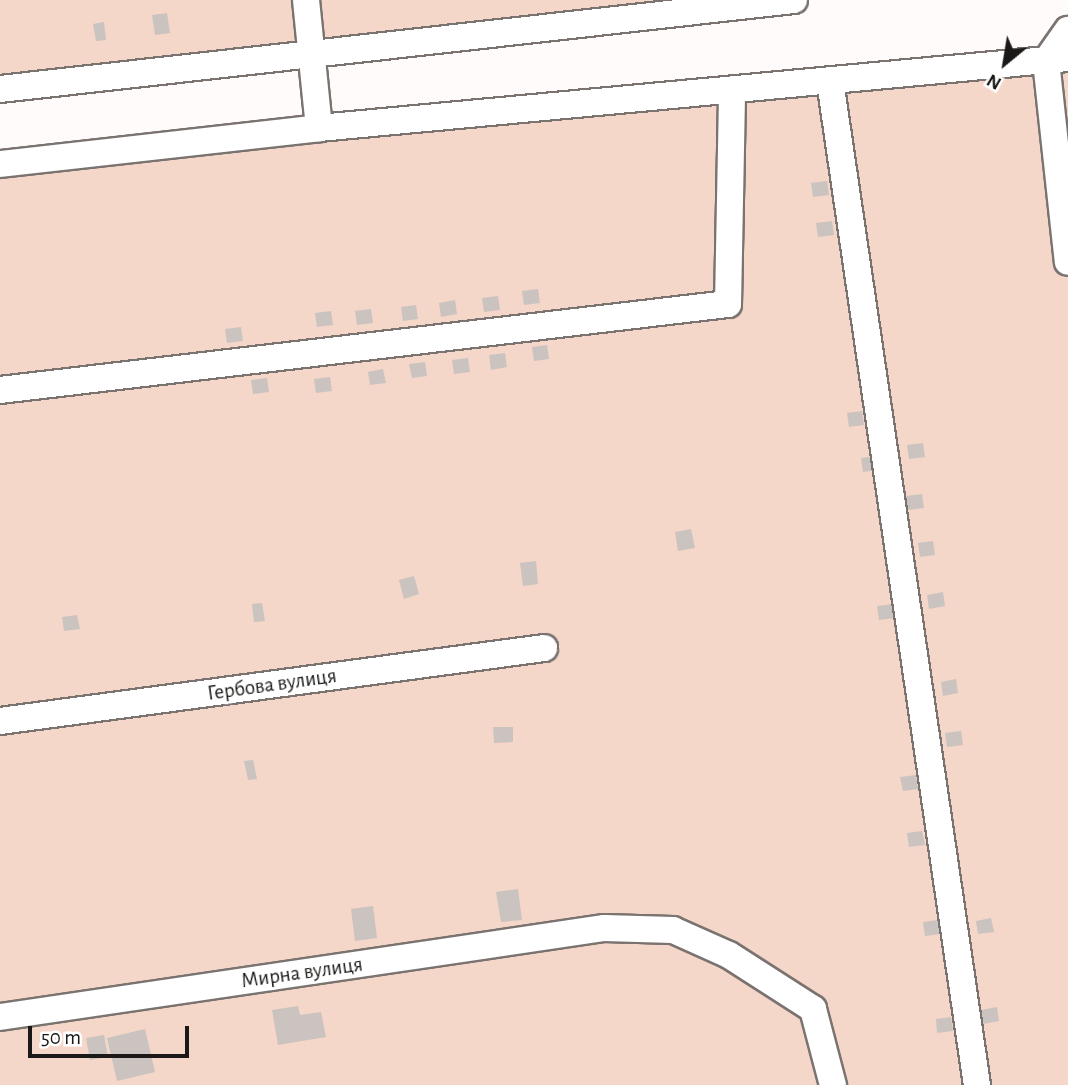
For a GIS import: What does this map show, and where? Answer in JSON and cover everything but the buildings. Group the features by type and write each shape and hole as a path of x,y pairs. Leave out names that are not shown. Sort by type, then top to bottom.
{"street":[{"path":"306,0 319,128"},
{"path":"0,89 793,0"},
{"path":"1068,30 1057,60 1068,262"},
{"path":"0,164 319,128 1057,60"},
{"path":"830,81 978,1085"},
{"path":"0,390 728,304 732,90"},
{"name":"Гербова вулиця","path":"0,721 544,648"},
{"name":"Мирна вулиця","path":"0,1017 604,928 673,930 729,955 813,1009 833,1085"}],"shaded area":[{"path":"0,0 793,0 0,87"},
{"path":"1068,58 1068,1085 0,1085 0,164"}]}
